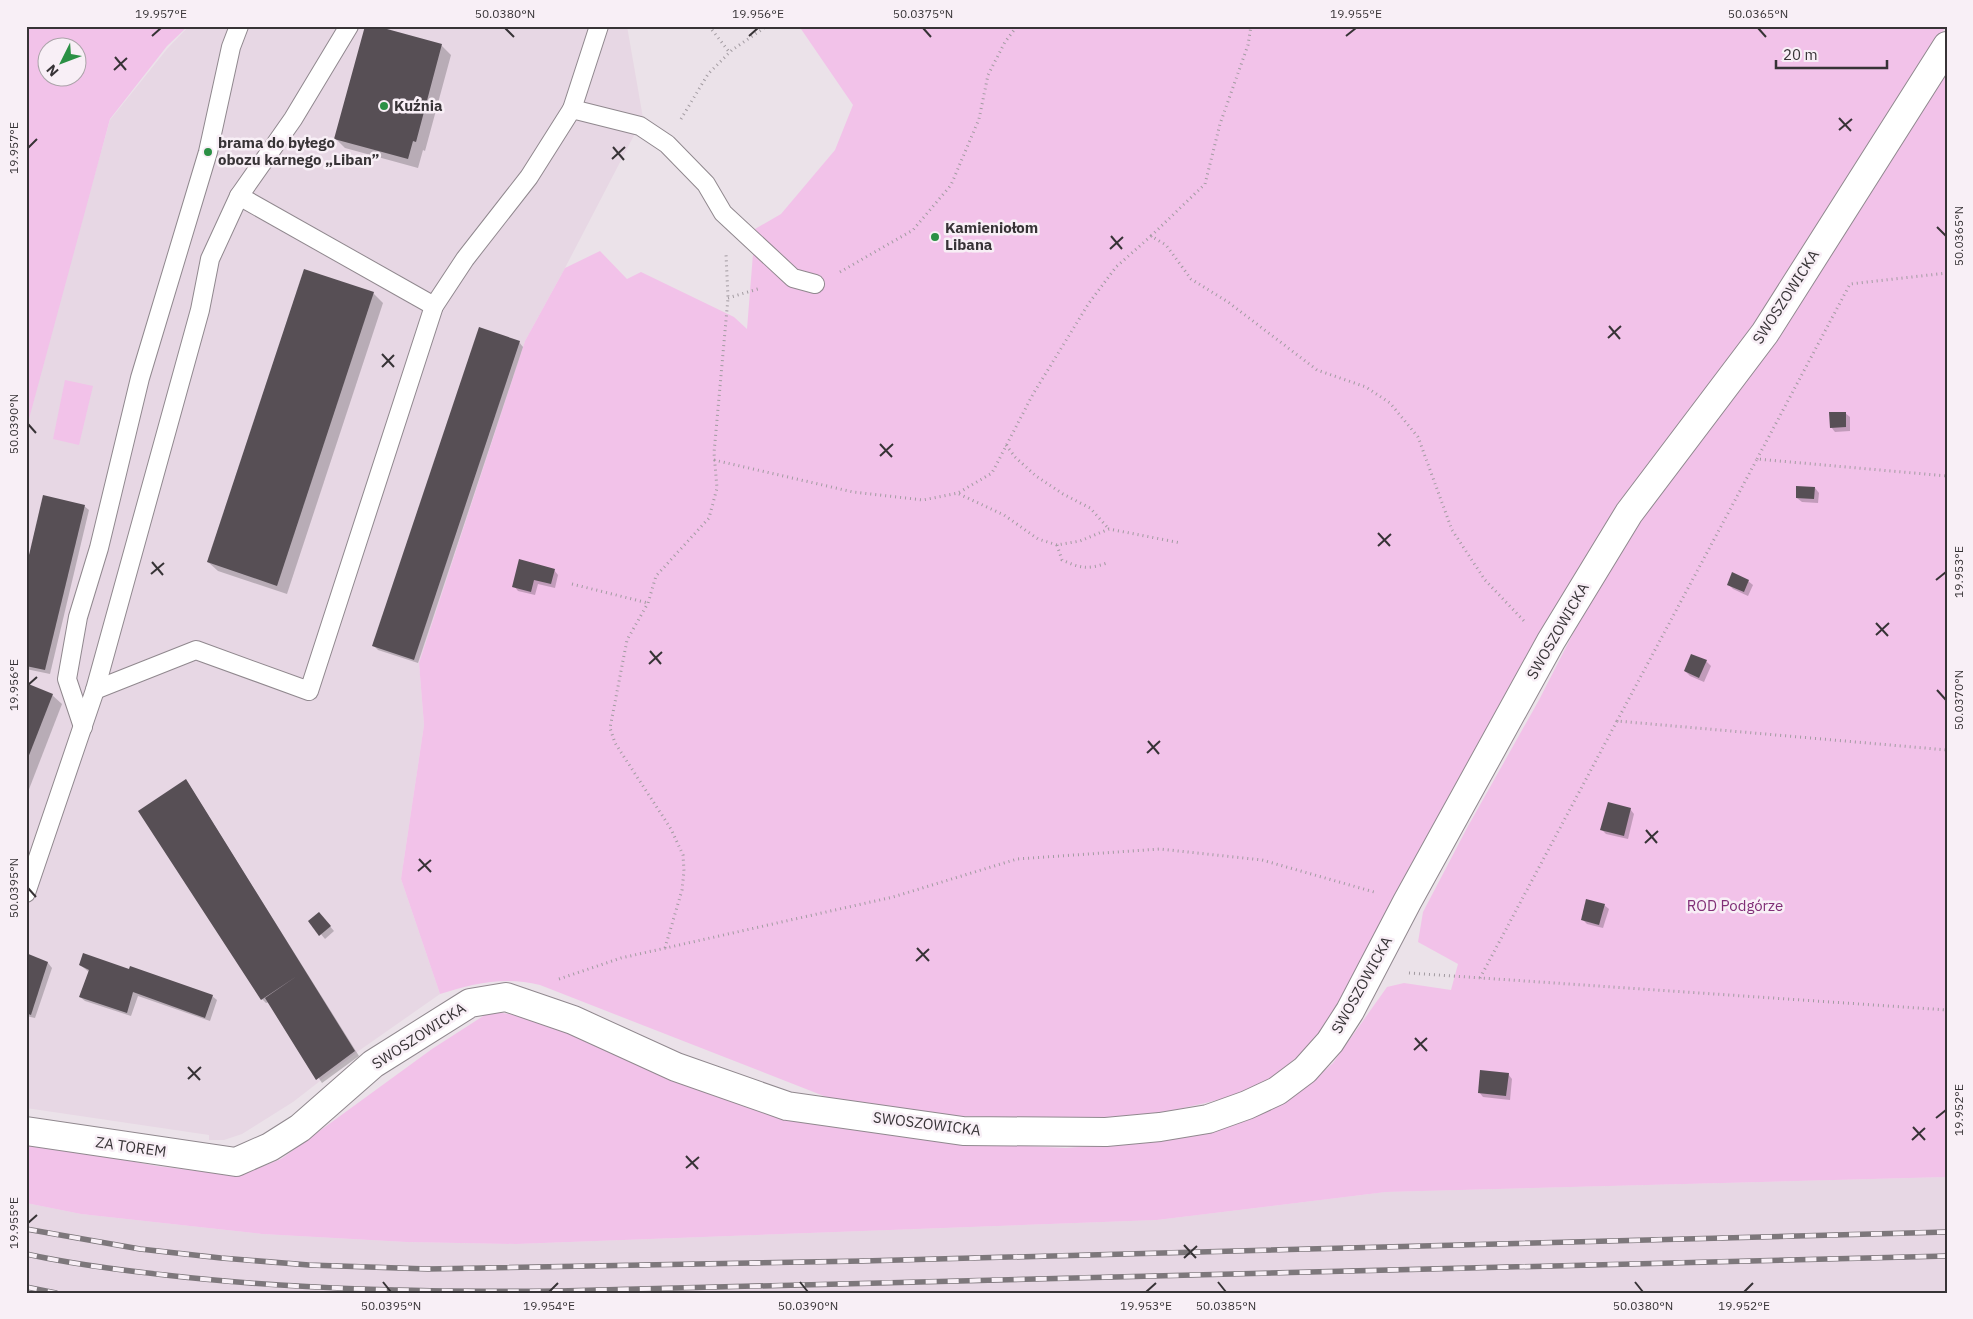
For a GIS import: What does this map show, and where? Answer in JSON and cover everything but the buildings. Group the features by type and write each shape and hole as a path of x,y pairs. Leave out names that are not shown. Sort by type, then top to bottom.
{"street":[{"name":"SWOSZOWICKA","path":"236,1162 270,1147 300,1128 373,1064 470,1003 506,997 573,1020 676,1068 788,1106 963,1131 1106,1132 1160,1128 1208,1119 1247,1105 1277,1091 1305,1070 1330,1042 1350,1012 1407,902 1551,641 1629,513 1765,333 1947,46"},
{"name":"ZA TOREM","path":"26,1131 236,1162"}],"lane":[{"path":"82,727 67,679 78,618 99,548 140,378 208,152 231,47 239,26"},
{"path":"26,893 95,690 200,310 210,259 239,196 293,119 349,26"},
{"path":"95,690 196,650 309,691 434,306 465,259 529,177 572,109 598,26"},
{"path":"572,109 640,126 667,144 706,184 724,213 793,278 815,284"},
{"path":"239,196 434,306"}],"path":[{"path":"709,26 730,53"},
{"path":"667,144 708,74 730,53 768,26"},
{"path":"815,284 857,263 914,230 951,186 979,119 988,75 1005,42 1017,26"},
{"path":"714,460 853,492 923,500 958,493 992,472 1033,394 1089,303 1116,266 1204,184 1220,124 1248,45 1251,26"},
{"path":"665,948 682,890 683,855 671,829 615,744 610,728 627,640 648,603 656,576 709,518 716,488 714,460 728,298 724,213"},
{"path":"1150,236 1166,245 1191,279 1228,302 1317,370 1366,388 1390,403 1418,437 1452,530 1484,580 1527,625 1551,641"},
{"path":"1480,978 1850,284 1947,273"},
{"path":"1006,445 1014,457 1036,476 1063,494 1090,508 1109,529"},
{"path":"1757,459 1947,476"},
{"path":"958,493 1004,515 1038,539 1057,546 1080,541 1109,529 1180,543"},
{"path":"1057,546 1062,560 1078,568 1094,567 1106,563"},
{"path":"572,584 648,603"},
{"path":"1617,721 1947,750"},
{"path":"506,997 621,958 893,897 1017,859 1160,849 1262,860 1407,902"},
{"path":"1373,970 1947,1010"}],"shaded area":[{"path":"189,26 627,26 643,118 525,341 419,663 424,725 401,879 440,994 360,1050 293,1102 242,1134 224,1140 209,1140 209,1135 26,1108 26,403 76,241 110,120 167,49"},
{"path":"1947,1177 1947,1293 26,1293 26,1203 81,1214 262,1234 406,1242 516,1244 1157,1220 1386,1192"}],"green space":[{"path":"26,26 188,26 167,46 110,119 26,430"},
{"name":"Kamieniołom Libana","path":"799,26 1946,26 1870,157 1520,697 1324,1028 1297,1057 1270,1079 1238,1095 1155,1114 1073,1120 956,1116 834,1100 540,985 515,981 490,982 440,994 401,879 424,725 419,663 525,341 565,268 600,251 627,279 641,272 734,317 747,329 755,229 781,214 835,150 853,105"},
{"name":"ROD Podgórze","path":"1947,60 1947,1177 1386,1192 1157,1220 516,1244 406,1242 262,1234 81,1214 26,1203 26,1142 157,1166 239,1176 281,1159 432,1049 491,1011 533,1018 796,1121 962,1143 1066,1148 1117,1144 1210,1131 1246,1121 1282,1103 1311,1083 1333,1063 1387,987 1404,983 1451,990 1458,964 1418,942 1423,912 1467,828 1539,700 1607,567"},
{"path":"65,380 93,386 79,445 53,439"}],"railway":[{"path":"26,1229 140,1249 221,1258 309,1265 428,1269 863,1261 1947,1232"},
{"path":"26,1254 130,1271 263,1284 362,1289 510,1291 1947,1256"},
{"path":"26,1287 56,1293"}],"place":[{"name":"Kuźnia","path":"384,106"},
{"name":"brama do byłego obozu karnego „Liban”","path":"208,152"},
{"name":"Kamieniołom Libana","path":"935,237"}]}
